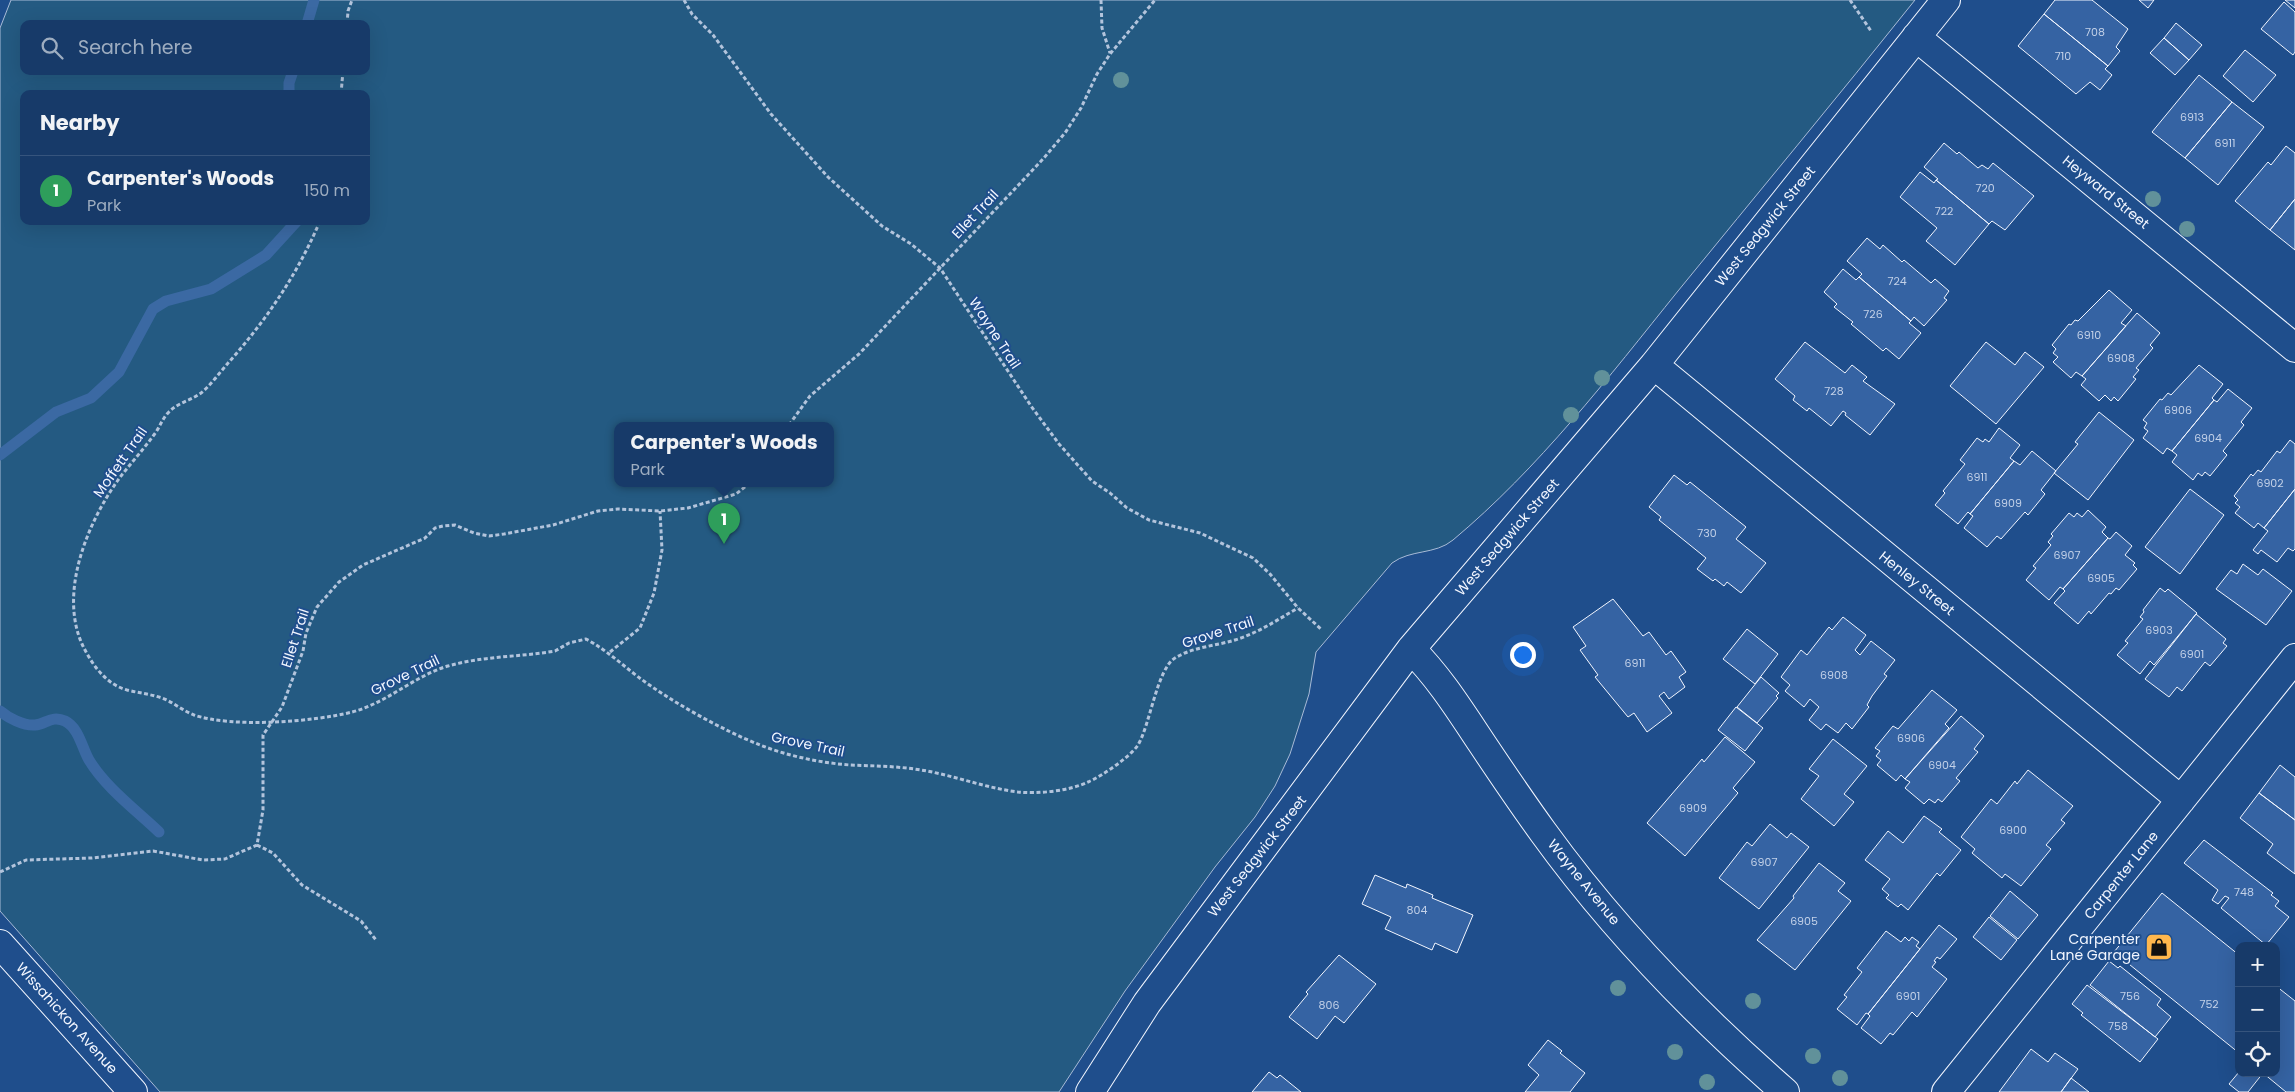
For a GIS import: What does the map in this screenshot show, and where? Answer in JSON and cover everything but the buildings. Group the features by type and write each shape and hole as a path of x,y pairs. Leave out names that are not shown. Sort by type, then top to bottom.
{"street":[{"name":"West Sedgwick Street","path":"1090,1092 1147,1003 1411,649 1654,365 1946,0"},
{"name":"Heyward Street","path":"1916,37 2295,348"},
{"name":"Henley Street","path":"1654,365 2181,800"},
{"name":"Wayne Avenue","path":"1411,649 1444,685 1544,834 1589,890 1653,963 1713,1025 1785,1092"},
{"name":"Carpenter Lane","path":"1946,1092 2295,658"},
{"name":"Wissahickon Avenue","path":"0,944 133,1092"}],"path":[{"path":"347,20 352,0"},
{"name":"Wayne Trail","path":"684,0 692,14 714,35 771,114 828,177 882,226 911,244 940,268 1031,406 1059,444 1092,481 1127,508 1149,520 1200,533 1253,558 1270,574 1298,608 1322,630"},
{"path":"1101,0 1102,28 1110,54"},
{"name":"Ellet Trail","path":"791,422 810,396 859,354 1065,133 1110,54 1155,0"},
{"path":"1850,0 1871,32"},
{"path":"341,90 343,75"},
{"name":"Moffett Trail","path":"272,721 250,722 194,714 168,700 144,692 128,690 114,684 100,673 88,656 77,633 74,613 76,577 86,539 117,482 167,414 182,401 200,394 242,347 296,273 318,225"},
{"name":"Ellet Trail","path":"258,845 263,810 263,735 282,707 317,607 339,582 364,565 425,538 435,528 443,526 454,525 474,533 489,536 554,525 598,511 618,509 660,511 714,502 736,494 745,487"},
{"path":"610,652 640,628 654,593 662,550 660,511"},
{"name":"Grove Trail","path":"272,721 312,719 353,712 381,700 417,678 448,666 555,651 569,643 586,640 610,652 638,676 691,710 760,745 798,757 848,765 883,765 923,770 1019,792 1053,791 1087,783 1113,767 1137,746 1148,721 1156,688 1173,658 1206,646 1234,641 1263,629 1298,608"},
{"path":"0,872 26,860 92,858 153,851 203,860 225,859 258,845 273,853 302,885 361,921 376,940"}],"shaded area":[{"path":"11,0 1915,0 1599,389 1544,453 1515,483 1453,540 1439,548 1407,556 1392,563 1316,652 1309,694 1290,754 1275,786 1255,817 1215,867 1125,991 1059,1092 160,1092 0,911 0,28"}],"waterway":[{"path":"308,20 314,0"},
{"path":"289,90 292,75"},
{"path":"0,455 56,412 91,398 119,372 153,309 166,301 211,289 266,255 293,225"},
{"path":"0,711 12,719 26,724 35,725 53,719 60,719 70,724 77,733 89,760 104,780 159,832"}],"place":[{"name":"Carpenter's Woods","path":"724,544"},
{"name":"Carpenter Lane Garage","path":"2159,947"}]}
